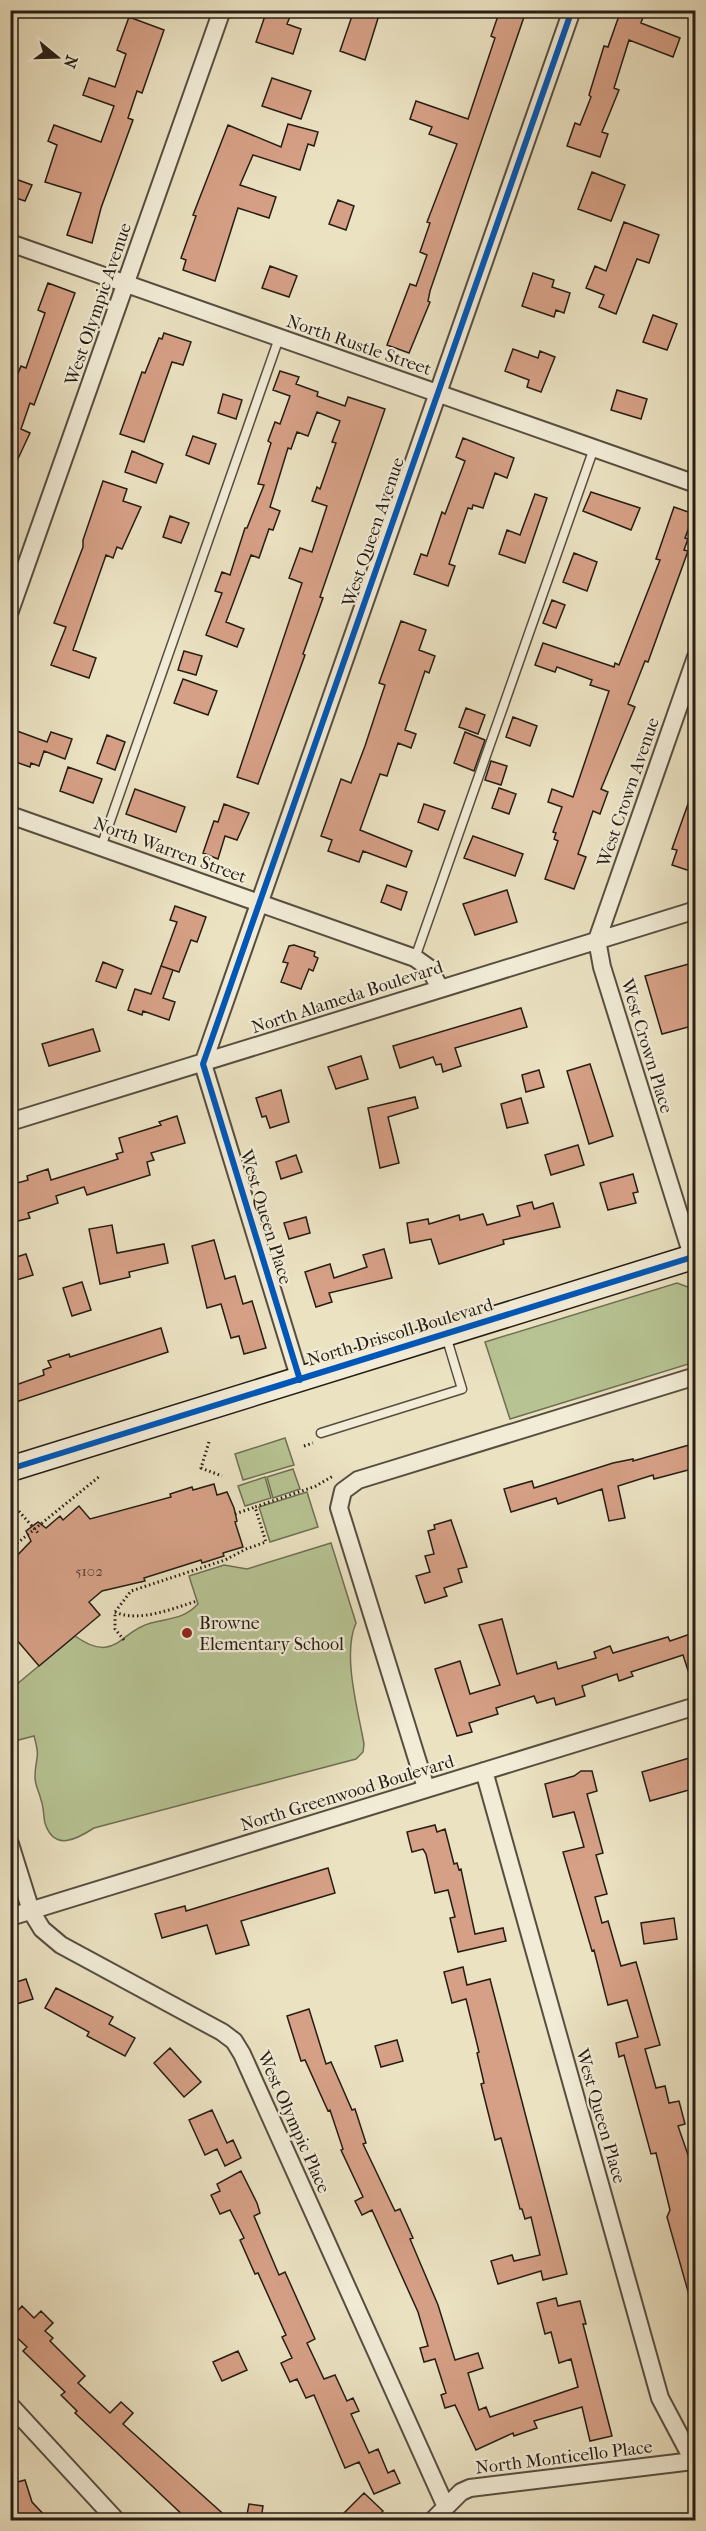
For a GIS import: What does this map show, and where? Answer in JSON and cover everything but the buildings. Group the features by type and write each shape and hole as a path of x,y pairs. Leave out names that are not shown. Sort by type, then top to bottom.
{"main road":[{"name":"North Driscoll Boulevard","path":"10,1469 694,1259"}],"street":[{"name":"West Olympic Avenue","path":"10,611 222,10"},
{"name":"West Queen Avenue","path":"203,1064 572,10"},
{"name":"North Rustle Street","path":"10,243 696,484"},
{"name":"West Crown Avenue","path":"597,940 696,657"},
{"name":"North Warren Street","path":"10,815 415,958 429,968 440,988"},
{"name":"North Alameda Boulevard","path":"10,1122 696,910"},
{"name":"West Crown Place","path":"597,940 602,967 694,1259"},
{"name":"West Queen Place","path":"203,1064 300,1380"},
{"path":"426,1788 339,1509 343,1491 358,1480 696,1376"},
{"name":"North Greenwood Boulevard","path":"10,1917 696,1706"},
{"name":"West Queen Place","path":"484,1771 660,2398 694,2463"},
{"name":"West Olympic Place","path":"10,1844 31,1911 42,1929 61,1945 222,2032 234,2041 247,2064 446,2506"},
{"path":"10,2405 117,2520"},
{"name":"North Monticello Place","path":"433,2520 461,2492 470,2488 694,2463"}],"lane":[{"path":"101,847 279,339"},
{"path":"415,958 594,448"},
{"path":"321,1433 462,1389 445,1334"}],"path":[{"path":"208,1442 201,1468 222,1476"},
{"path":"235,1514 316,1486 334,1475"},
{"path":"10,1549 100,1476"},
{"path":"10,1501 39,1534"},
{"path":"124,1640 115,1629 115,1612 131,1592 225,1560 266,1542 255,1507"},
{"path":"115,1612 123,1616 151,1614 197,1601"},
{"path":"10,1638 16,1644"}],"green space":[{"path":"677,1283 688,1287 695,1303 695,1362 510,1419 485,1342"},
{"path":"285,1438 294,1465 243,1480 235,1454"},
{"path":"293,1469 300,1489 273,1498 267,1477"},
{"path":"265,1477 271,1498 245,1506 238,1486"},
{"path":"307,1492 318,1527 270,1542 259,1507"},
{"path":"331,1543 356,1623 350,1650 355,1699 364,1744 363,1752 356,1759 94,1828 66,1841 54,1838 45,1823 43,1805 36,1783 37,1754 34,1736 11,1742 11,1689 75,1636 89,1644 109,1647 140,1627 187,1613 198,1604 189,1576 224,1565 247,1569"}],"cycle path":[{"path":"300,1380 203,1064 572,10"},
{"path":"10,1469 696,1256"}],"place":[{"name":"Browne Elementary School","path":"187,1633"}]}
